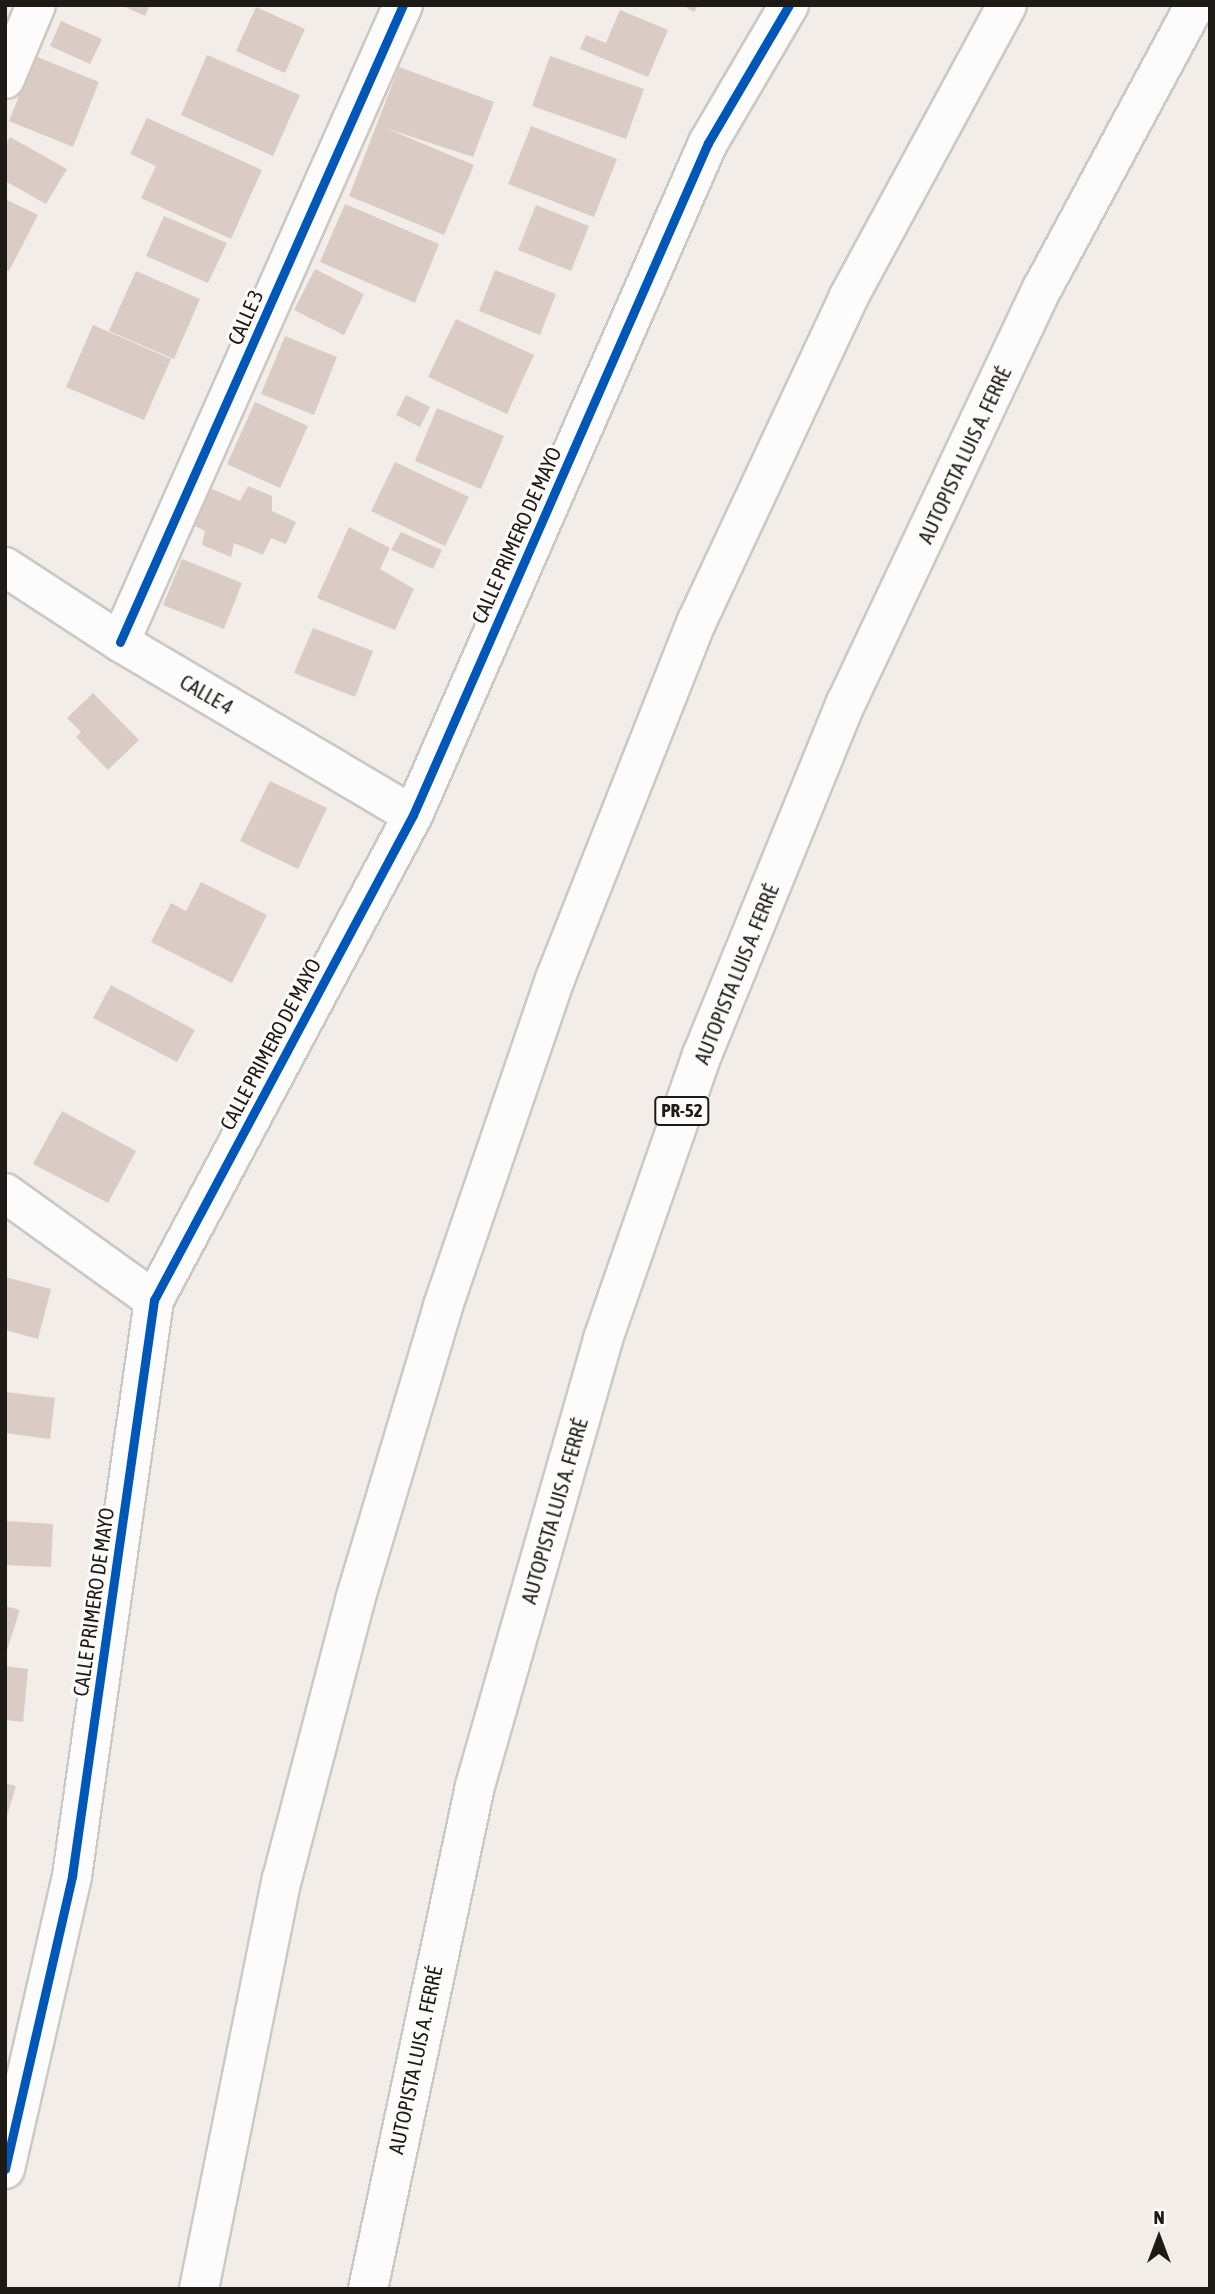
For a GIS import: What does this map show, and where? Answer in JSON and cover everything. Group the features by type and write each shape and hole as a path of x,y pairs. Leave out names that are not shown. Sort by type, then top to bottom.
{"main road":[{"path":"5,79 36,5"},
{"name":"CALLE 3","path":"120,642 402,5"},
{"name":"CALLE PRIMERO DE MAYO","path":"5,2169 72,1875 154,1300 413,815 708,143 789,5"},
{"path":"199,2289 282,1879 355,1600 443,1306 555,979 697,621 848,298 1007,5"},
{"name":"AUTOPISTA LUIS A. FERRÉ","path":"368,2289 475,1786 603,1339 702,1055 846,703 1044,287 1195,5"},
{"name":"CALLE 4","path":"5,567 120,642 413,815"},
{"path":"5,1193 154,1300"}],"building":[{"path":"121,5 150,5 145,16"},
{"path":"682,5 698,5 694,12"},
{"path":"256,7 305,29 285,73 236,51"},
{"path":"620,10 668,30 648,77 580,49 586,35 606,43"},
{"path":"61,21 102,39 90,64 50,46"},
{"path":"207,55 300,95 273,156 181,115"},
{"path":"35,56 99,82 73,147 9,121"},
{"path":"550,56 644,89 626,139 532,106"},
{"path":"399,67 494,102 473,157 385,128 474,165 444,235 349,196"},
{"path":"147,118 262,170 231,239 141,198 156,166 130,154"},
{"path":"531,126 617,159 594,217 508,184"},
{"path":"10,137 67,169 46,204 5,181 5,145"},
{"path":"5,199 38,215 9,271 5,269"},
{"path":"345,204 439,244 415,303 320,262"},
{"path":"536,205 589,226 571,271 518,250"},
{"path":"164,216 227,243 208,283 146,256"},
{"path":"315,269 364,294 344,335 294,310"},
{"path":"495,270 556,294 540,335 479,311"},
{"path":"136,271 200,299 174,359 109,331"},
{"path":"456,319 534,355 507,414 428,377"},
{"path":"93,325 171,359 144,420 66,387"},
{"path":"285,336 337,357 314,415 261,394"},
{"path":"406,395 430,407 420,427 396,415"},
{"path":"255,402 308,426 280,488 227,464"},
{"path":"437,408 504,436 481,489 415,461"},
{"path":"395,462 469,497 445,546 371,511"},
{"path":"248,486 272,496 272,511 296,522 286,544 271,538 263,555 234,543 231,557 202,545 205,531 193,525 210,488 240,501"},
{"path":"349,527 390,548 380,569 414,589 395,630 317,598"},
{"path":"401,532 442,550 433,569 391,550"},
{"path":"182,559 242,583 224,629 163,605"},
{"path":"313,628 373,651 355,697 294,673"},
{"path":"93,693 139,740 108,770 76,737 81,732 67,718"},
{"path":"270,781 327,808 298,869 240,841"},
{"path":"201,882 267,915 232,983 151,942 171,903 186,911"},
{"path":"111,985 195,1030 177,1062 93,1018"},
{"path":"62,1111 136,1151 108,1203 33,1164"},
{"path":"5,1277 51,1289 38,1339 5,1330"},
{"path":"5,1392 55,1398 50,1439 5,1433"},
{"path":"5,1521 53,1524 51,1567 5,1565"},
{"path":"5,1606 20,1610 6,1653 5,1653"},
{"path":"5,1666 28,1669 23,1722 5,1720"},
{"path":"5,1783 16,1786 6,1819 5,1819"}],"cycle path":[{"path":"120,642 403,5"},
{"path":"5,2169 72,1876 154,1300 413,815 708,143 789,5"}]}
